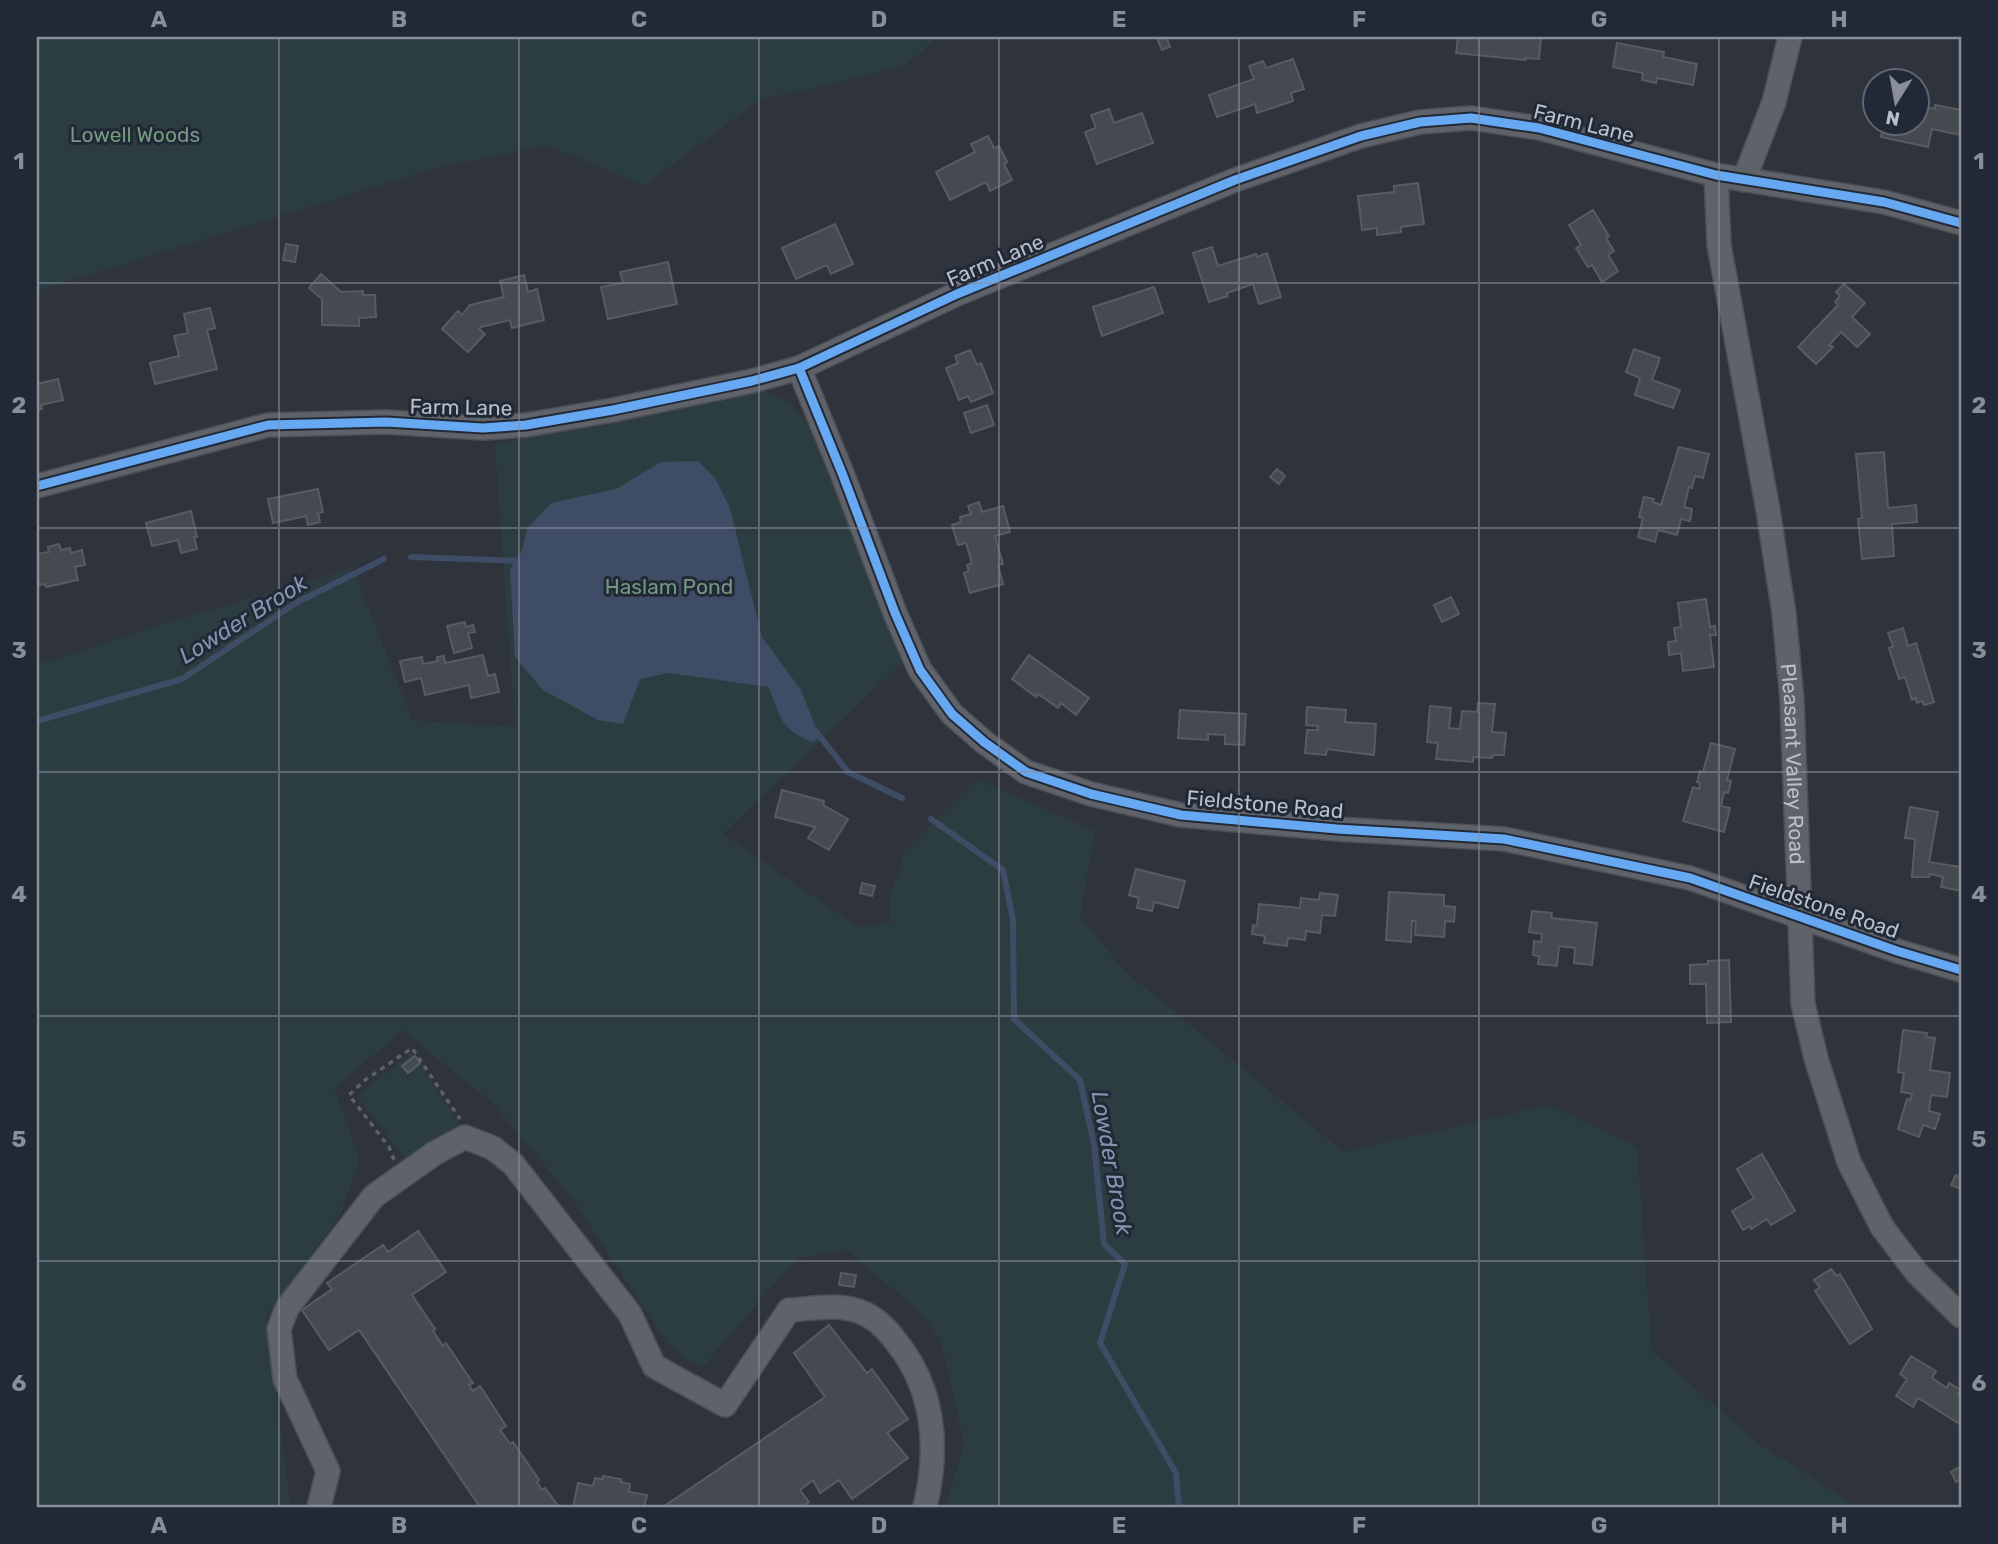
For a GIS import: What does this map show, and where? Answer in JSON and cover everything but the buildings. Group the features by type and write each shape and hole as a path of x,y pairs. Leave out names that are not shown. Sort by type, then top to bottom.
{"street":[{"path":"1744,180 1774,102 1790,37"},
{"name":"Farm Lane","path":"37,486 268,425 386,422 483,428 526,425 752,382 799,368 957,294 1235,180 1361,136 1420,121 1471,118 1539,128 1716,174 1884,202 1961,223"},
{"name":"Pleasant Valley Road","path":"1716,174 1718,246 1768,510 1784,614 1792,700 1802,1004 1849,1162 1882,1227 1917,1273 1961,1315"},
{"name":"Fieldstone Road","path":"799,368 920,670 952,713 984,742 1026,772 1091,794 1181,815 1338,829 1504,839 1690,878 1897,951 1961,970"},
{"path":"319,1507 328,1471 285,1379 279,1329 288,1308 374,1196 435,1153 465,1137 493,1149 513,1164 630,1314 653,1366 725,1405 789,1310 840,1307 872,1316 911,1360 927,1402 933,1445 930,1487 925,1507"}],"path":[{"path":"401,1177 389,1147 349,1095 365,1080 412,1048 464,1125 465,1137"}],"green space":[{"name":"Lowell Woods","path":"37,37 938,37 907,64 830,85 761,99 644,186 547,145 433,169 37,291"},
{"name":"Haslam Pond","path":"764,391 790,402 817,435 903,662 723,834 858,927 890,922 890,895 903,853 977,779 1095,831 1080,917 1123,969 1343,1152 1549,1105 1637,1147 1652,1351 1761,1445 1858,1507 946,1507 964,1443 941,1340 919,1311 847,1251 797,1258 702,1368 669,1346 571,1197 493,1104 403,1030 334,1088 360,1160 339,1217 266,1317 291,1507 37,1507 37,665 156,626 353,568 412,720 515,727 495,444"},
{"path":"412,1052 462,1127 409,1164 357,1096"}],"water":[{"path":"698,461 715,478 730,508 762,637 801,690 820,738 813,742 794,732 783,721 768,687 669,673 640,679 623,724 598,720 543,690 515,657 510,569 522,551 527,529 551,503 616,489 661,462"}],"waterway":[{"name":"Lowder Brook","path":"411,557 524,561"},
{"name":"Lowder Brook","path":"37,721 182,679 296,603 384,559"},
{"name":"Lowder Brook","path":"815,730 848,772 902,798"},
{"name":"Lowder Brook","path":"931,819 1003,870 1013,920 1014,1019 1080,1080 1094,1144 1104,1244 1125,1264 1100,1343 1176,1473 1179,1507"}],"cycle path":[{"path":"37,486 268,425 386,422 483,428 526,425 752,381 799,368 957,294 1235,180 1361,136 1420,122 1471,118 1539,128 1716,175 1884,202 1961,223"},
{"path":"799,368 920,670 952,714 984,742 1026,772 1091,794 1181,815 1337,829 1504,839 1690,878 1897,951 1961,970"}]}
